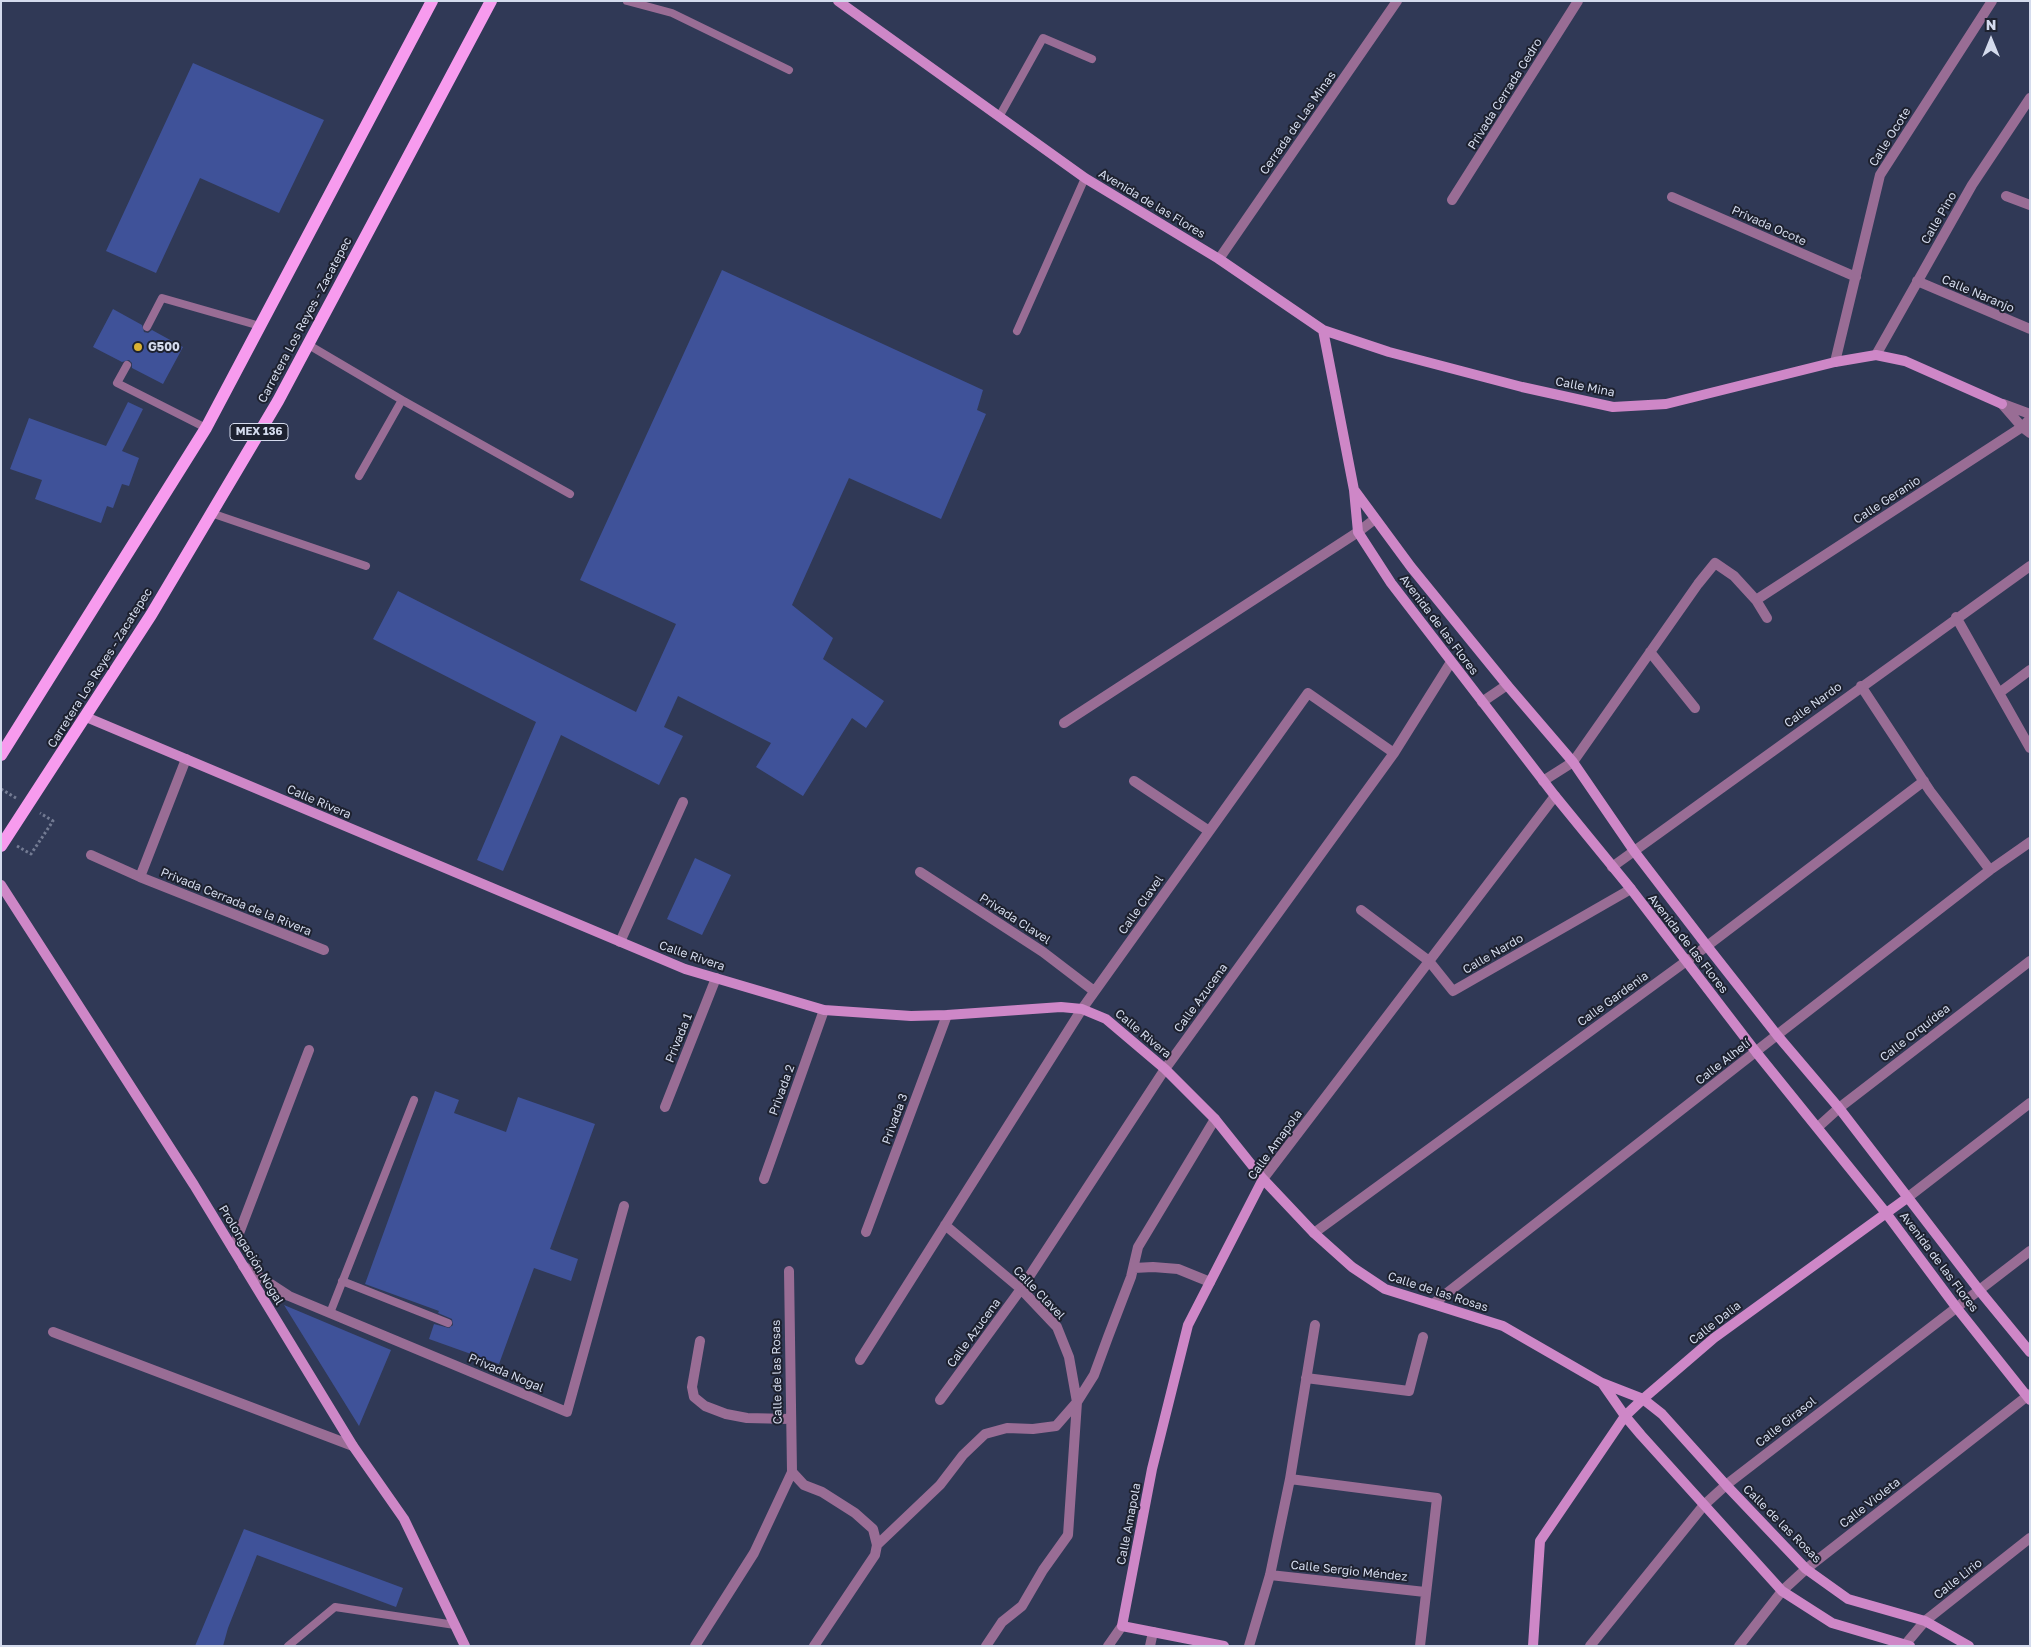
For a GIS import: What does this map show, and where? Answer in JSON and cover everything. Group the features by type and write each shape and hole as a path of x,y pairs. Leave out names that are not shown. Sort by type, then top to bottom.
{"main road":[{"path":"1,754 206,428 432,1"},
{"name":"Carretera Los Reyes - Zacatepec","path":"1,846 151,615 278,400 491,1"},
{"name":"Avenida de las Flores","path":"838,1 1085,178 1218,259 1323,330 1354,490 1358,532 1391,583 1555,796 1631,889 1756,1052 1818,1127 2029,1397"},
{"name":"Calle Mina","path":"1323,330 1389,352 1503,382 1613,407 1666,404 1835,362 1876,355"},
{"path":"1876,355 1905,361 2002,404"},
{"name":"Avenida de las Flores","path":"1354,490 1508,686 1573,762 1634,851 1707,946 1777,1035 1839,1108 1979,1290 2030,1352"},
{"name":"Calle Rivera","path":"86,717 685,969 824,1010 911,1016 1061,1007 1082,1009 1106,1019 1165,1069 1215,1118 1263,1179"},
{"name":"Prolongación Nogal","path":"1,885 194,1185 353,1446 404,1519 465,1646"},
{"name":"Calle de las Rosas","path":"1263,1179 1314,1233 1352,1267 1385,1290 1503,1326 1602,1383 1642,1399 1662,1414 1726,1486 1806,1569 1848,1599 1924,1621 1969,1646"},
{"name":"Calle Amapola","path":"1122,1626 1152,1469 1188,1326 1263,1179"},
{"name":"Calle Dalia","path":"1533,1646 1540,1541 1625,1416 1642,1399 1714,1338 1907,1198"},
{"name":"Calle de las Rosas","path":"1602,1383 1625,1416 1782,1591 1832,1623 1907,1645"},
{"path":"1122,1626 1224,1646"}],"street":[{"name":"Cerrada de Las Minas","path":"1218,259 1397,1"},
{"name":"Privada Cerrada Cedro","path":"1452,200 1578,1"},
{"name":"Calle Ocote","path":"1835,362 1880,175 1992,1"},
{"name":"Calle Pino","path":"1876,355 1972,185 2030,98"},
{"path":"2006,196 2030,205"},
{"name":"Privada Ocote","path":"1672,197 1856,277"},
{"name":"Calle Naranjo","path":"1917,281 2030,329"},
{"path":"2002,404 2030,414"},
{"path":"2002,404 2026,430"},
{"name":"Calle Geranio","path":"1756,600 2026,430 2030,419"},
{"path":"1064,723 1358,532 1375,519"},
{"path":"1543,780 1573,762 1698,584 1715,563 1734,576 1756,600 1767,618"},
{"name":"Calle Nardo","path":"1612,867 1956,617 2030,566"},
{"path":"1956,617 2030,748"},
{"path":"1650,652 1696,708"},
{"name":"Calle Azucena","path":"940,1400 1021,1289 1165,1069 1394,752 1451,662"},
{"path":"1999,693 2030,670"},
{"path":"1482,702 1508,686"},
{"path":"1861,686 1924,782 1990,870"},
{"name":"Calle Clavel","path":"860,1360 1082,1009 1308,693 1394,752"},
{"name":"Privada Cerrada de la Rivera","path":"140,877 186,759"},
{"path":"1134,781 1209,831"},
{"name":"Calle Gardenia","path":"1314,1233 1707,946 1924,782"},
{"name":"Calle Amapola","path":"1263,1179 1555,796"},
{"path":"620,942 683,802"},
{"name":"Calle Alhelí","path":"1433,1304 1990,870 2030,842"},
{"name":"Privada Cerrada de la Rivera","path":"91,855 140,877 324,950"},
{"name":"Privada Clavel","path":"920,872 1043,952 1094,992"},
{"name":"Calle Nardo","path":"1429,961 1453,992 1631,889"},
{"path":"1361,910 1429,961"},
{"name":"Calle Orquídea","path":"1818,1127 1839,1108 2030,961"},
{"name":"Privada 1","path":"665,1107 716,978"},
{"name":"Privada 2","path":"764,1178 824,1010"},
{"name":"Privada 3","path":"866,1232 947,1015"},
{"path":"233,1249 309,1050"},
{"name":"Calle Dalia","path":"1907,1198 2030,1103"},
{"path":"877,1545 940,1484 963,1455 985,1434 1007,1428 1032,1429 1056,1426 1077,1402 1094,1374 1134,1268 1138,1247 1215,1118"},
{"name":"Privada Nogal","path":"243,1266 289,1296 567,1412 624,1206"},
{"name":"Calle Clavel","path":"945,1225 1021,1289 1056,1327 1069,1357 1077,1402"},
{"name":"Calle Girasol","path":"1590,1646 1704,1505 1956,1306 2030,1251"},
{"path":"1134,1268 1178,1269 1210,1282"},
{"name":"Calle de las Rosas","path":"789,1271 792,1472"},
{"path":"1248,1646 1270,1575 1290,1479 1314,1325"},
{"path":"54,1332 353,1446"},
{"path":"1306,1378 1409,1391 1423,1337"},
{"path":"700,1341 692,1387 694,1397 704,1406 726,1414 747,1418 790,1419"},
{"name":"Calle Violeta","path":"1739,1646 1782,1591 1806,1569 2029,1397"},
{"path":"986,1646 1002,1622 1022,1606 1043,1570 1068,1535 1077,1402"},
{"path":"695,1646 754,1553 792,1472 804,1484 822,1492 855,1514 873,1529 877,1545 876,1555 814,1646"},
{"path":"1290,1479 1437,1498 1420,1646"},
{"name":"Calle Lirio","path":"1907,1645 1924,1621 2030,1538"},
{"name":"Calle Sergio Méndez","path":"1270,1575 1425,1592"},
{"path":"1108,1646 1122,1626"},
{"path":"1150,1646 1153,1632"}],"lane":[{"path":"627,1 672,13 789,70"},
{"path":"999,117 1043,38 1092,59"},
{"path":"1017,331 1085,178"},
{"path":"147,327 162,298 260,326"},
{"path":"307,344 402,400 570,494"},
{"path":"127,365 117,384 206,428"},
{"path":"360,476 402,400"},
{"path":"211,513 366,566"},
{"path":"330,1313 414,1100"},
{"path":"342,1281 448,1323"},
{"path":"288,1646 335,1607 455,1625"}],"path":[{"path":"32,854 53,821"}],"building":[{"path":"193,63 324,120 279,213 200,178 156,273 106,251"},
{"path":"722,270 983,390 977,410 986,414 941,519 849,478 792,605 833,638 823,659 884,701 866,728 852,718 803,796 756,767 771,743 678,696 664,727 683,736 659,785 561,735 503,871 477,860 536,722 373,639 398,591 636,712 676,624 580,580"},
{"name":"G500","path":"113,309 142,325 144,332 148,333 152,330 183,347 163,384 132,368 132,363 129,360 122,362 93,347"},
{"path":"128,402 143,409 122,451 139,458 129,486 122,484 113,508 107,506 101,523 35,499 42,480 10,469 29,418 106,446"},
{"path":"695,858 731,875 702,935 667,919"},
{"path":"435,1091 459,1100 454,1113 506,1132 518,1097 595,1124 550,1249 578,1259 571,1281 534,1268 499,1364 429,1339 434,1324 449,1328 453,1325 452,1319 438,1313 439,1311 365,1284"},
{"path":"284,1305 391,1350 359,1426"},
{"path":"244,1529 403,1588 396,1607 257,1555 228,1628 223,1646 195,1646"}],"place":[{"name":"G500","path":"138,347"}]}
